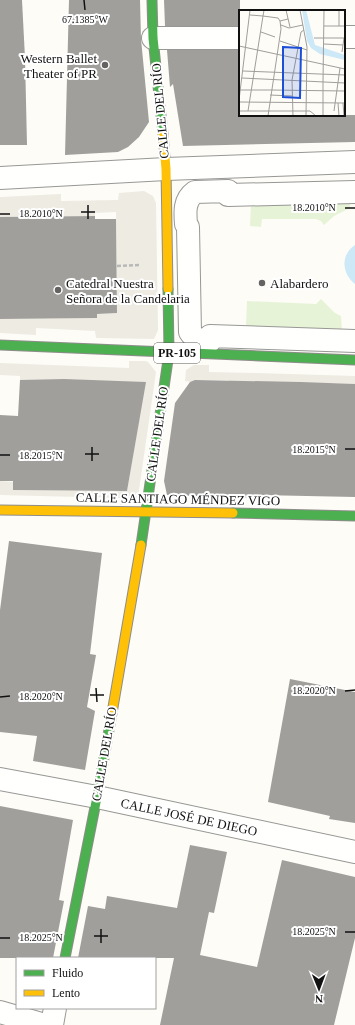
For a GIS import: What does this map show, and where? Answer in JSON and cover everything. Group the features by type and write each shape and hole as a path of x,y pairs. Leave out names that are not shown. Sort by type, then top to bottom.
{"street":[{"name":"CALLE DEL RÍO","path":"65,957 97,797 147,511 168,353 166,168 153,38 152,0"},
{"path":"153,38 239,38"},
{"path":"0,178 166,168 355,162"},
{"path":"355,192 228,195 228,191 195,192 187,200 186,224 188,227 190,332 196,339 210,341 210,336 355,341"},
{"name":"PR-105","path":"0,345 355,360"},
{"name":"CALLE SANTIAGO MÉNDEZ VIGO","path":"0,510 147,511 355,516"},
{"name":"CALLE JOSÉ DE DIEGO","path":"0,779 97,797 355,852"},
{"path":"52,1025 55,1009"},
{"path":"0,1012 45,1025"}],"green space":[{"path":"350,200 350,208 334,216 324,225 321,221 316,219 262,219 261,227 250,226 251,203"},
{"path":"321,299 335,313 341,316 342,331 246,326 247,301 316,304"}],"shaded area":[{"path":"144,191 153,196 156,203 158,330 154,339 96,338 95,331 36,328 36,335 0,333 0,319 97,318 97,314 117,313 116,212 95,213 95,216 0,217 0,197 61,194 61,201 118,200 119,193"},
{"path":"129,361 148,362 156,372 138,497 135,501 120,505 120,498 0,495 0,481 13,482 13,490 127,491 145,383 20,380 20,376 0,375 0,363 129,368"},
{"path":"194,365 209,365 209,372 355,376 355,384 236,381 229,384 229,380 185,381 186,370"}],"water":[{"path":"355,245 355,284 347,275 344,264 347,254"}],"building":[{"path":"0,0 22,0 27,145 0,145"},
{"name":"Western Ballet Theater of PR","path":"69,0 140,0 141,39 149,122 139,137 128,147 118,152 65,155"},
{"path":"164,0 240,0 239,26 165,26"},
{"path":"167,50 239,50 239,116 355,115 355,142 183,146 173,84 170,87"},
{"name":"Catedral Nuestra Señora de la Candelaria","path":"95,216 95,219 116,219 117,313 97,314 97,318 0,319 0,217"},
{"path":"64,379 146,382 127,491 13,490 13,481 0,481 0,415 18,416 20,380"},
{"path":"195,380 355,384 355,497 259,495 258,498 167,495 164,481 175,403 190,382"},
{"path":"9,541 102,553 90,654 96,655 87,707 95,711 85,770 33,761 37,736 0,732 0,610"},
{"path":"290,679 355,692 355,823 329,819 330,816 268,802"},
{"path":"0,806 73,820 59,900 64,901 53,957 0,958"},
{"path":"190,845 227,852 214,913 209,912 200,955 257,967 282,860 355,877 355,938 334,1025 160,1025 174,958 78,957 88,906 105,909 107,896 177,908"}],"traffic: fast":[{"path":"152,0 153,38 163,134"},
{"path":"141,545 169,353 168,289"},
{"path":"0,345 355,360"},
{"path":"233,513 355,516"},
{"path":"65,957 112,713"}],"traffic: slow":[{"path":"163,134 166,169 168,289"},
{"path":"0,510 233,513"},
{"path":"112,713 141,545"}],"place":[{"name":"Western Ballet Theater of PR","path":"105,65"},
{"name":"Alabardero","path":"262,283"},
{"name":"Catedral Nuestra Señora de la Candelaria","path":"58,290"}]}
